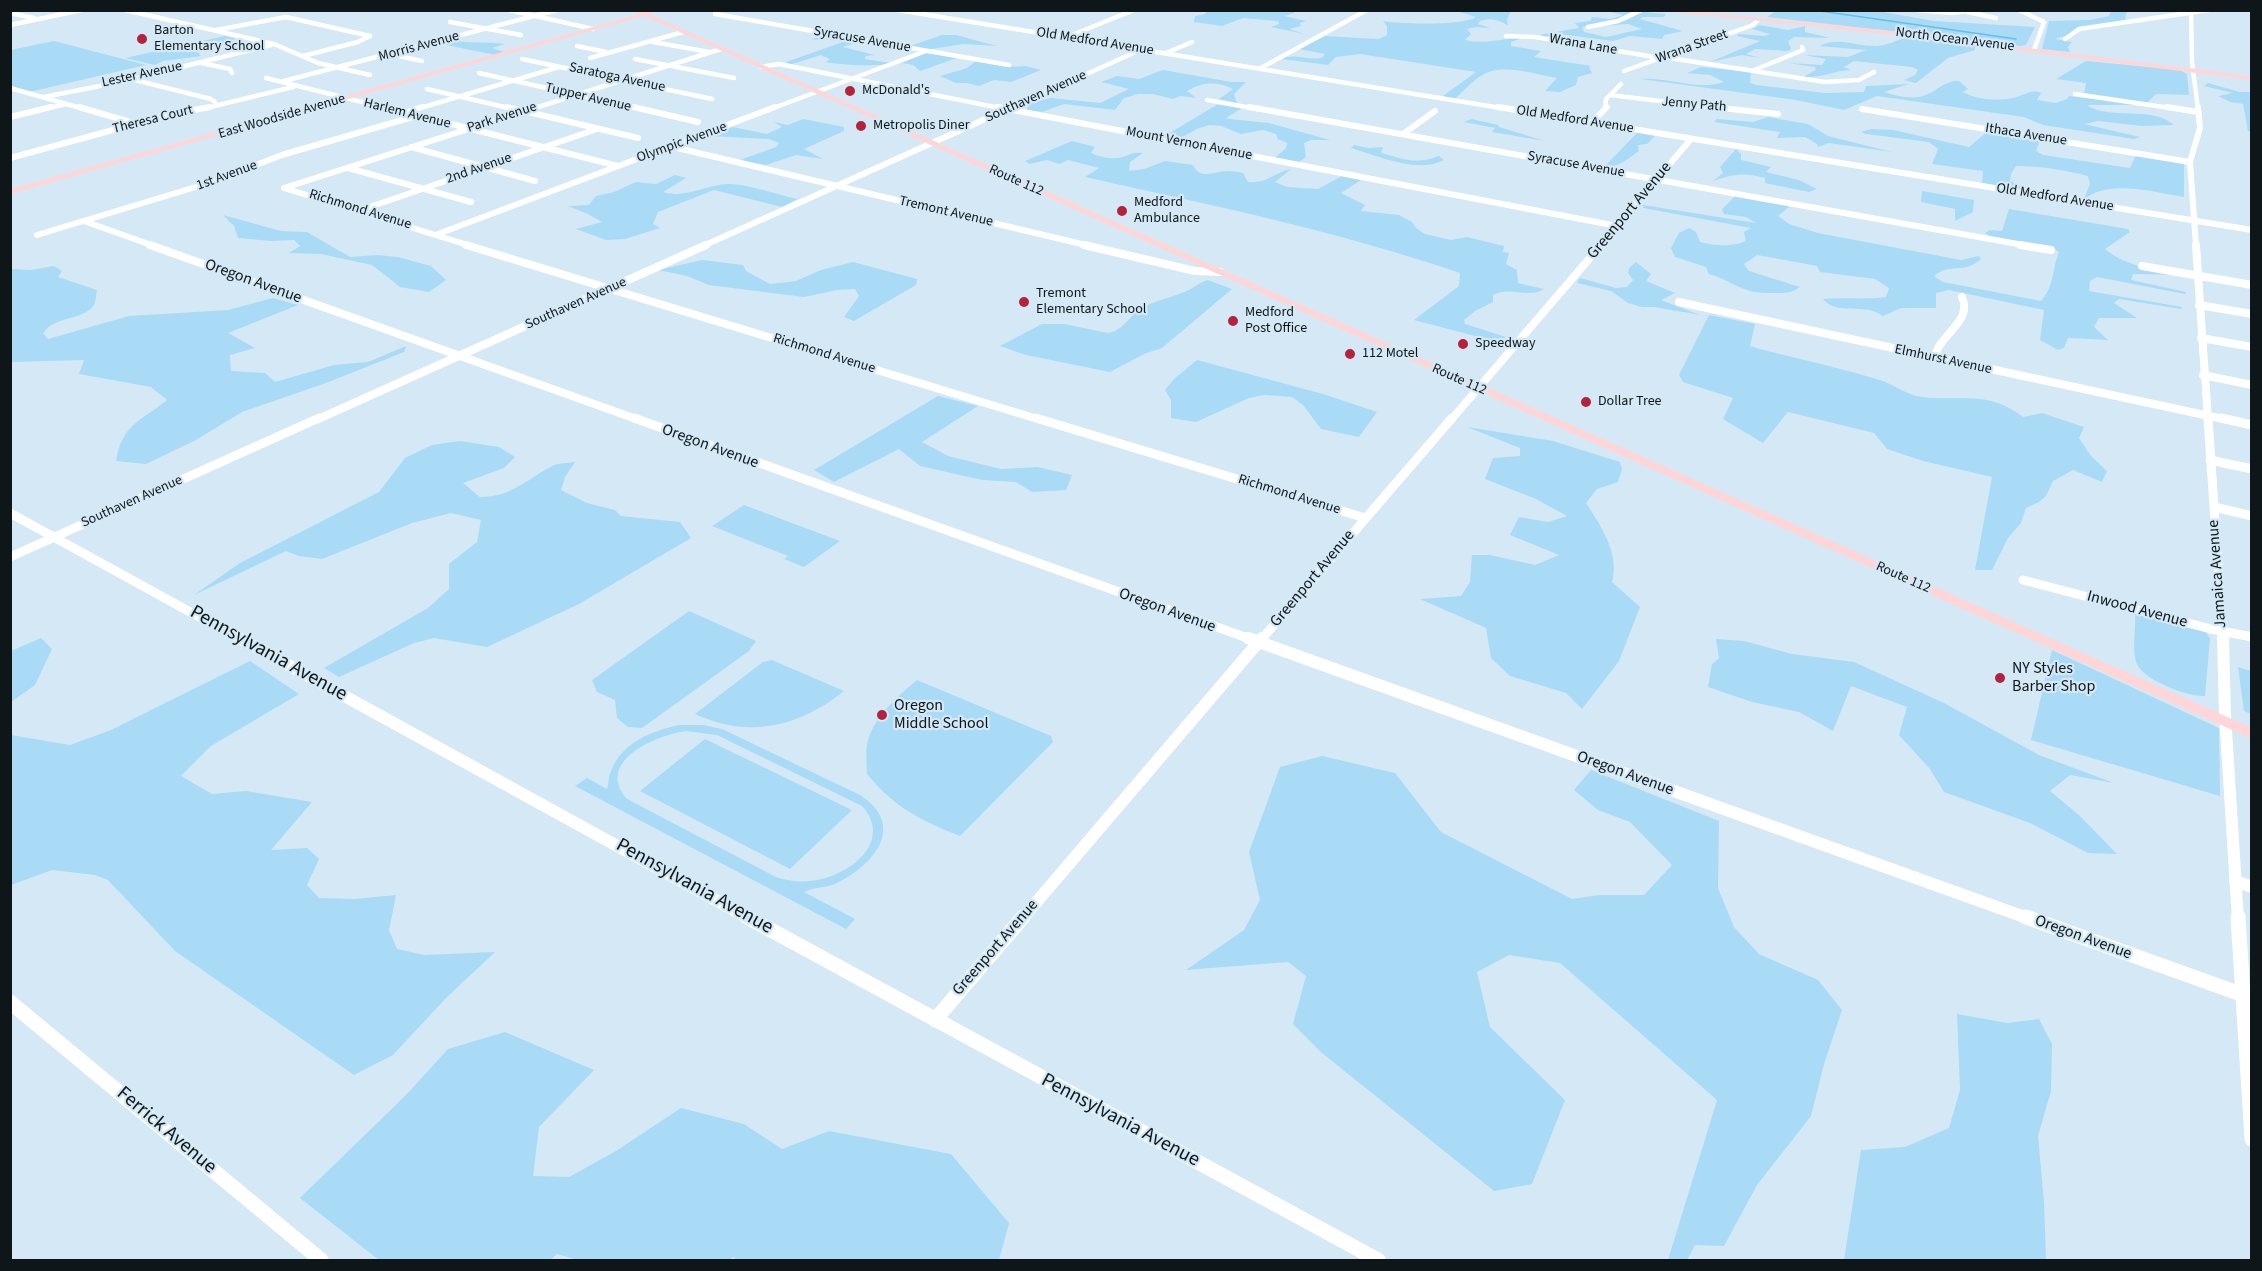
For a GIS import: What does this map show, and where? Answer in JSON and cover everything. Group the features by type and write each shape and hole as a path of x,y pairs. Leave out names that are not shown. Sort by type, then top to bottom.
{"main road":[{"name":"Route 112","path":"634,10 2252,734"},
{"name":"East Woodside Avenue","path":"10,192 659,10"},
{"name":"East Woodside Avenue","path":"554,41 668,10"},
{"name":"North Ocean Avenue","path":"1657,10 1874,31 2252,78"}],"street":[{"path":"10,25 82,10"},
{"path":"125,10 274,44 339,68 370,75"},
{"path":"508,10 593,29"},
{"name":"Morris Avenue","path":"281,82 557,10"},
{"name":"Old Medford Avenue","path":"898,10 2252,230"},
{"path":"1067,38 1134,10"},
{"path":"1259,69 1367,10"},
{"path":"1588,27 1618,21 1641,10"},
{"path":"1917,10 1952,13 1973,10"},
{"path":"2019,10 2044,22 2034,50"},
{"path":"2065,39 2079,29 2209,10"},
{"path":"1965,12 1996,18"},
{"name":"Jamaica Avenue","path":"2191,12 2193,70 2200,128 2190,162 2203,375 2223,631 2235,882 2247,997 2252,1139"},
{"path":"10,13 39,20"},
{"name":"Syracuse Avenue","path":"715,14 1009,65"},
{"path":"214,30 286,17 370,36 358,42 303,56"},
{"name":"Wrana Street","path":"1624,71 1753,25 1758,20"},
{"path":"450,22 521,35"},
{"path":"590,58 683,32"},
{"name":"Wrana Lane","path":"1506,36 1535,37 1797,78 1849,82 1859,80 1874,72"},
{"path":"650,41 710,52"},
{"path":"1166,54 1192,42"},
{"name":"Lester Avenue","path":"44,97 132,79 274,44"},
{"path":"577,46 609,52"},
{"path":"1752,71 1803,50 1802,47"},
{"name":"Park Avenue","path":"284,188 721,49"},
{"name":"Southaven Avenue","path":"10,557 1141,50"},
{"name":"Olympic Avenue","path":"438,234 926,51"},
{"path":"391,54 422,61"},
{"name":"Saratoga Avenue","path":"522,58 712,99"},
{"path":"635,59 734,78"},
{"path":"199,63 230,69 232,73"},
{"name":"Mount Vernon Avenue","path":"761,67 781,64 853,80 1617,226"},
{"path":"405,113 562,66"},
{"name":"Tupper Avenue","path":"479,73 698,122"},
{"name":"Harlem Avenue","path":"266,78 619,166"},
{"path":"132,79 211,99 215,102 215,106"},
{"path":"1592,123 1605,109 1605,102 1621,84"},
{"name":"Theresa Court","path":"10,158 181,112 296,86"},
{"path":"10,88 138,124"},
{"path":"427,88 638,138"},
{"path":"10,95 24,92"},
{"path":"2075,94 2198,112"},
{"name":"Jenny Path","path":"1611,95 1778,114"},
{"name":"Syracuse Avenue","path":"1207,100 2051,250"},
{"path":"10,117 66,104"},
{"name":"Ithaca Avenue","path":"1862,109 2190,162"},
{"path":"1403,134 1436,111"},
{"name":"1st Avenue","path":"37,235 209,183 282,155 416,116"},
{"name":"2nd Avenue","path":"361,210 597,129"},
{"name":"Greenport Avenue","path":"934,1020 1479,388 1691,138"},
{"path":"411,147 535,181"},
{"name":"Tremont Avenue","path":"673,147 1195,271 1220,272"},
{"path":"348,168 471,202"},
{"name":"Richmond Avenue","path":"284,188 1365,518"},
{"name":"Oregon Avenue","path":"84,221 2247,997"},
{"path":"2142,266 2252,285"},
{"path":"1934,358 1935,347 1945,334 1959,324 1966,312 1962,297"},
{"name":"Elmhurst Avenue","path":"1679,302 2252,425"},
{"path":"2199,305 2252,315"},
{"path":"2201,338 2252,347"},
{"path":"2203,375 2252,385"},
{"path":"2210,460 2252,469"},
{"path":"2214,507 2252,516"},
{"name":"Pennsylvania Avenue","path":"10,513 934,1020 1378,1260"},
{"name":"Inwood Avenue","path":"2023,580 2252,637"},
{"path":"2235,882 2252,887"},
{"name":"Ferrick Avenue","path":"10,1002 321,1260"}],"shaded area":[{"path":"1208,10 1295,11 1284,16 1306,21 1300,23 1301,26 1289,29 1305,34 1271,27 1279,24 1278,21 1243,18 1222,26 1194,22 1195,16 1205,14"},
{"path":"1511,10 1507,20 1508,25 1488,19 1480,21 1478,24 1490,28 1467,29 1471,34 1465,40 1487,42 1522,38 1511,42 1511,46 1541,51 1534,57 1591,66 1589,67 1592,73 1578,77 1576,85 1560,92 1545,91 1557,78 1516,70 1492,71 1477,79 1455,99 1443,96 1476,72 1360,54 1336,57 1328,65 1282,59 1292,56 1323,57 1325,54 1299,49 1325,36 1379,39 1387,35 1387,26 1383,21 1458,22 1476,17 1456,11"},
{"path":"1602,10 1635,11 1616,20 1582,27 1584,32 1606,37 1642,29 1628,24 1598,26 1627,20 1643,12 1666,14 1664,17 1640,19 1683,31 1664,35 1662,39 1630,36 1613,41 1560,34 1550,38 1539,35 1579,28 1575,23 1590,21 1592,17 1611,19 1623,15"},
{"path":"1872,10 1934,21 2035,27 2026,45 2021,46 1767,17 1776,11"},
{"path":"2111,11 2127,11 2125,20 2077,28 2068,35 2055,39 2072,42 2068,47 2070,52 2042,49 2049,21 2090,20 2109,16"},
{"path":"1759,25 1788,30 1805,26 1805,32 1830,38 1794,37 1788,41 1791,49 1789,51 1755,49 1746,54 1760,58 1742,55 1710,62 1760,41 1737,36 1738,34 1765,36 1770,34 1752,29"},
{"path":"824,35 861,41 843,47 875,55 866,56 865,59 891,63 840,64 826,62 830,59 821,55 789,65 786,62 843,42 825,39 811,40"},
{"path":"942,35 956,35 997,46 963,44 925,50 910,46"},
{"path":"225,36 236,39 213,44 198,52 201,56 163,61 155,65 125,58"},
{"path":"1905,37 1968,44 1975,46 1975,50 1948,58 1916,83 1904,80 1915,75 1918,70 1912,67 1854,61 1844,67 1851,70 1803,77 1816,70 1815,67 1788,63 1822,65 1826,59 1804,55 1848,57 1866,50 1819,46 1826,43 1841,42 1877,46"},
{"path":"453,40 505,44 492,48 504,52 495,55 437,43"},
{"path":"54,41 146,65 29,92 11,87 10,50"},
{"path":"926,53 957,58 920,71 913,65 902,63"},
{"path":"976,61 1041,70 1011,82 994,80 979,86 956,83 940,76 967,68"},
{"path":"2086,61 2180,70 2187,74 2189,95 2156,94 2146,104 2084,94 2086,83 2056,79"},
{"path":"1701,67 1751,72 1750,83 1756,85 1825,93 1864,92 1866,86 1909,84 1884,92 1917,97 1928,94 1946,83 1959,81 1968,89 1963,92 1983,99 1997,100 2035,92 2041,93 2037,100 2056,103 2069,96 2142,105 2087,105 2107,112 2154,116 2174,125 2142,126 2098,121 2084,124 2140,137 2134,139 2043,125 2024,117 1877,96 1844,110 1796,100 1641,79 1704,85 1724,82 1710,75 1687,73"},
{"path":"1163,70 1231,82 1246,82 1234,94 1237,103 1219,99 1233,89 1210,84 1187,91 1196,98 1180,96 1173,99 1153,94 1138,94 1124,98 1115,110 1064,104 1042,112 1026,110 1031,102 1051,98 1100,103 1129,89 1101,82 1117,76 1139,79"},
{"path":"2208,83 2240,92 2251,92 2251,132 2248,131 2243,104 2230,102 2218,96 2233,93 2204,86"},
{"path":"1218,104 1242,108 1226,118 1269,123 1330,140 1311,140 1304,143 1306,157 1299,162 1275,158 1286,148 1287,143 1278,139 1276,134 1263,130 1241,134 1221,126 1209,125 1179,139 1163,137"},
{"path":"1768,117 1808,124 1828,136 1892,152 1829,143 1818,147 1805,137 1777,138 1780,132 1714,122 1717,119 1753,122"},
{"path":"803,119 844,127 844,131 804,149 823,159 796,155 766,165 740,160 776,147 779,143 769,139 709,136 733,127 767,134 782,127 774,122 788,125"},
{"path":"1471,119 1498,125 1545,141 1492,132 1495,128 1464,122"},
{"path":"1871,129 1893,130 1969,147 1988,131 2040,140 2036,151 2043,155 2130,168 2136,155 2184,163 2184,197 2119,188 2095,193 2084,199 2090,184 2088,176 2034,167 2016,166 2010,181 2036,192 1982,184 1983,171 1932,164 1938,149 1929,142 1861,132"},
{"path":"1638,132 1655,136 1647,144 1638,145 1639,151 1622,162 1603,168"},
{"path":"1072,141 1095,147 1091,153 1106,158 1143,153 1130,162 1129,171 1144,169 1165,161 1193,165 1196,170 1204,174 1228,171 1243,173 1248,182 1265,180 1291,169 1275,182 1287,187 1318,189 1342,176 1361,180 1341,193 1365,205 1361,211 1399,215 1412,222 1425,234 1451,240 1467,237 1504,246 1503,252 1509,253 1506,264 1517,270 1518,283 1544,289 1532,293 1506,292 1493,295 1493,302 1475,311 1464,320 1465,324 1506,337 1498,342 1414,320 1459,286 1460,273 1321,232 1085,177 1099,168 1068,160 1060,164 1047,160 1030,164 1025,161"},
{"path":"1354,145 1368,148 1383,147 1381,153 1410,160 1424,160 1439,156 1444,160 1422,165 1398,162 1351,148"},
{"path":"1736,149 1741,154 1741,160 1771,167 1766,172 1799,180 1817,189 1809,192 1765,183 1765,178 1745,174 1713,181 1723,173 1720,167"},
{"path":"675,175 686,178 663,192 679,194 734,184 797,199 782,207 714,190 658,212 653,224 660,228 625,239 606,240 576,229 602,222 568,206 589,205 596,196 614,192 636,182 656,184"},
{"path":"1922,191 1974,200 1973,212 1955,221 1955,209 1921,202"},
{"path":"1735,196 1790,206 1778,216 1789,224 1818,233 1961,260 1979,256 1981,259 1975,264 1946,270 1934,276 1943,282 2041,301 2051,284 2059,252 2052,247 1991,237 1985,233 1990,230 2002,231 2009,209 2128,229 2130,232 2105,249 2132,264 2183,275 2133,274 2131,280 2186,292 2185,294 2097,277 2090,281 2089,291 2182,307 2181,309 2119,299 2114,303 2137,318 2099,318 2094,327 2108,340 2068,338 2064,348 2058,350 2040,340 2044,310 1949,290 1936,293 1936,308 1901,308 1883,316 1868,310 1835,307 1823,299 1886,297 1889,288 1875,279 1820,272 1817,266 1757,255 1744,264 1749,271 1800,287 1784,293 1746,290 1709,274 1706,267 1675,257 1671,248 1679,233 1689,228 1696,232 1700,242 1723,245 1746,241 1744,232 1751,228 1643,208 1643,205 1756,223 1746,217 1724,214 1722,209"},
{"path":"223,215 281,231 307,232 350,257 377,255 398,257 431,266 446,280 429,292 400,287 372,265 321,254 289,253 300,246 294,240 271,241 238,238 234,226"},
{"path":"702,260 743,265 746,271 770,284 796,281 821,270 853,262 917,279 916,285 854,321 844,317 859,296 855,289 837,290 804,297 709,285 687,276 658,270"},
{"path":"1636,262 1651,274 1646,281 1675,293 1661,300 1700,315 1642,307 1628,303 1611,291 1577,283 1580,278 1616,288 1627,287 1633,280 1628,273 1629,268"},
{"path":"54,266 62,271 58,277 97,290 95,303 89,310 48,327 43,333 48,339 129,316 228,310 273,298 298,305 228,333 255,348 230,355 231,371 265,373 275,382 334,365 368,362 406,346 404,352 326,383 242,412 196,440 146,464 116,461 123,438 128,431 167,400 151,387 79,374 84,360 11,362 11,269 31,270"},
{"path":"1208,280 1232,289 1162,348 1144,354 1110,372 1026,355 1000,346 1042,324 1064,324 1113,332 1144,307"},
{"path":"1709,315 1755,324 1750,346 1880,380 1916,396 1986,400 2010,408 2023,417 2042,413 2084,427 2079,438 2091,456 2107,471 2102,482 2073,470 2053,481 2046,496 2026,508 2021,523 2008,538 1992,570 1975,570 1992,477 1923,461 1887,449 1874,433 1788,412 1763,443 1723,419 1733,398 1683,382 1679,375"},
{"path":"1197,360 1323,394 1377,412 1359,437 1321,429 1303,405 1292,397 1264,395 1249,398 1196,422 1171,418 1171,400 1165,390 1175,378"},
{"path":"938,396 978,406 922,442 948,456 1001,469 1038,467 1072,475 1066,490 1032,492 1016,482 982,480 920,466 899,449 834,482 814,470"},
{"path":"1467,427 1553,441 1620,462 1622,469 1618,482 1597,489 1586,503 1608,541 1613,561 1612,582 1640,607 1619,661 1582,709 1566,693 1510,676 1491,658 1486,628 1420,599 1461,596 1470,582 1472,555 1490,555 1535,565 1559,555 1510,535 1519,517 1548,522 1567,516 1536,499 1485,479 1493,458 1520,456 1520,448"},
{"path":"460,441 499,447 515,457 504,468 463,483 480,497 510,491 552,466 575,462 565,477 561,490 587,503 615,510 621,516 680,522 691,538 579,604 487,647 434,638 414,643 339,677 324,668 428,608 449,589 449,564 477,542 481,520 451,513 412,523 322,559 299,556 286,551 194,595 240,563 379,492 405,458 432,445"},
{"path":"744,505 840,541 804,567 784,559 788,556 712,526"},
{"path":"689,611 756,641 749,651 642,728 628,727 617,718 615,700 597,692 592,680"},
{"path":"2135,614 2205,632 2210,638 2205,696 2188,694 2166,686 2140,669 2134,651"},
{"path":"41,638 52,649 35,685 11,702 11,651"},
{"path":"1716,639 1744,641 1792,654 1854,662 1944,703 2039,755 2114,783 2070,775 2050,791 2079,815 2117,854 2088,853 2030,823 1944,792 1930,769 1899,735 1907,707 1851,686 1833,731 1799,712 1752,702 1708,687 1712,664 1719,658"},
{"path":"2052,650 2219,728 2220,796 2031,740"},
{"path":"772,660 844,691 809,713 791,721 773,725 735,726 715,722 695,714 763,662"},
{"path":"250,661 299,694 211,746 181,776 212,794 246,791 312,802 271,850 307,848 319,859 307,885 319,898 355,899 396,895 389,930 397,949 424,955 495,952 446,998 393,1055 354,1075 175,951 108,880 95,875 52,870 11,885 11,735 70,745 111,730"},
{"path":"2238,667 2251,671 2251,714 2244,711"},
{"path":"917,680 1051,736 1053,742 960,836 909,812 888,796 867,774 867,748 871,731 888,707"},
{"path":"679,725 703,725 722,729 860,795 874,807 882,819 883,832 880,844 872,856 862,867 835,884 804,892 855,919 846,929 575,786 587,778 607,789 611,771 622,752 639,739","holes":["686,731 717,735 862,806 870,818 873,830 866,852 846,869 834,875 810,881 787,880 776,877 627,799 619,785 618,773 633,752 660,738"]},
{"path":"705,739 852,810 790,869 640,791"},
{"path":"1322,756 1395,773 1441,832 1572,899 1599,895 1644,895 1672,865 1630,822 1598,810 1574,790 1591,770 1719,821 1718,888 1734,927 1759,954 1818,980 1842,1010 1824,1064 1811,1116 1757,1185 1724,1246 1695,1245 1687,1260 1668,1260 1717,1100 1560,963 1509,955 1477,972 1490,1027 1565,1100 1532,1184 1494,1191 1322,1053 1293,1024 1306,976 1288,962 1186,970 1244,930 1260,900 1249,852 1280,767"},
{"path":"1957,1014 2007,1023 2039,1019 2052,1044 2051,1091 2038,1136 2046,1260 1844,1260 1861,1150 1905,1147 1949,1128 1960,1090"},
{"path":"505,1032 594,1070 539,1127 533,1176 569,1177 616,1151 681,1108 744,1124 782,1149 829,1131 951,1154 1009,1223 999,1260 736,1260 734,1257 728,1260 578,1260 557,1254 550,1260 379,1260 300,1198 407,1094 448,1049"}],"waterway":[{"path":"1813,10 2016,39"}],"place":[{"name":"Barton Elementary School","path":"142,39"},
{"name":"McDonald's","path":"850,91"},
{"name":"Metropolis Diner","path":"861,126"},
{"name":"Medford Ambulance","path":"1122,211"},
{"name":"Tremont Elementary School","path":"1024,302"},
{"name":"Medford Post Office","path":"1233,321"},
{"name":"Speedway","path":"1463,344"},
{"name":"112 Motel","path":"1350,354"},
{"name":"Dollar Tree","path":"1586,402"},
{"name":"NY Styles Barber Shop","path":"2000,678"},
{"name":"Oregon Middle School","path":"882,715"}]}
